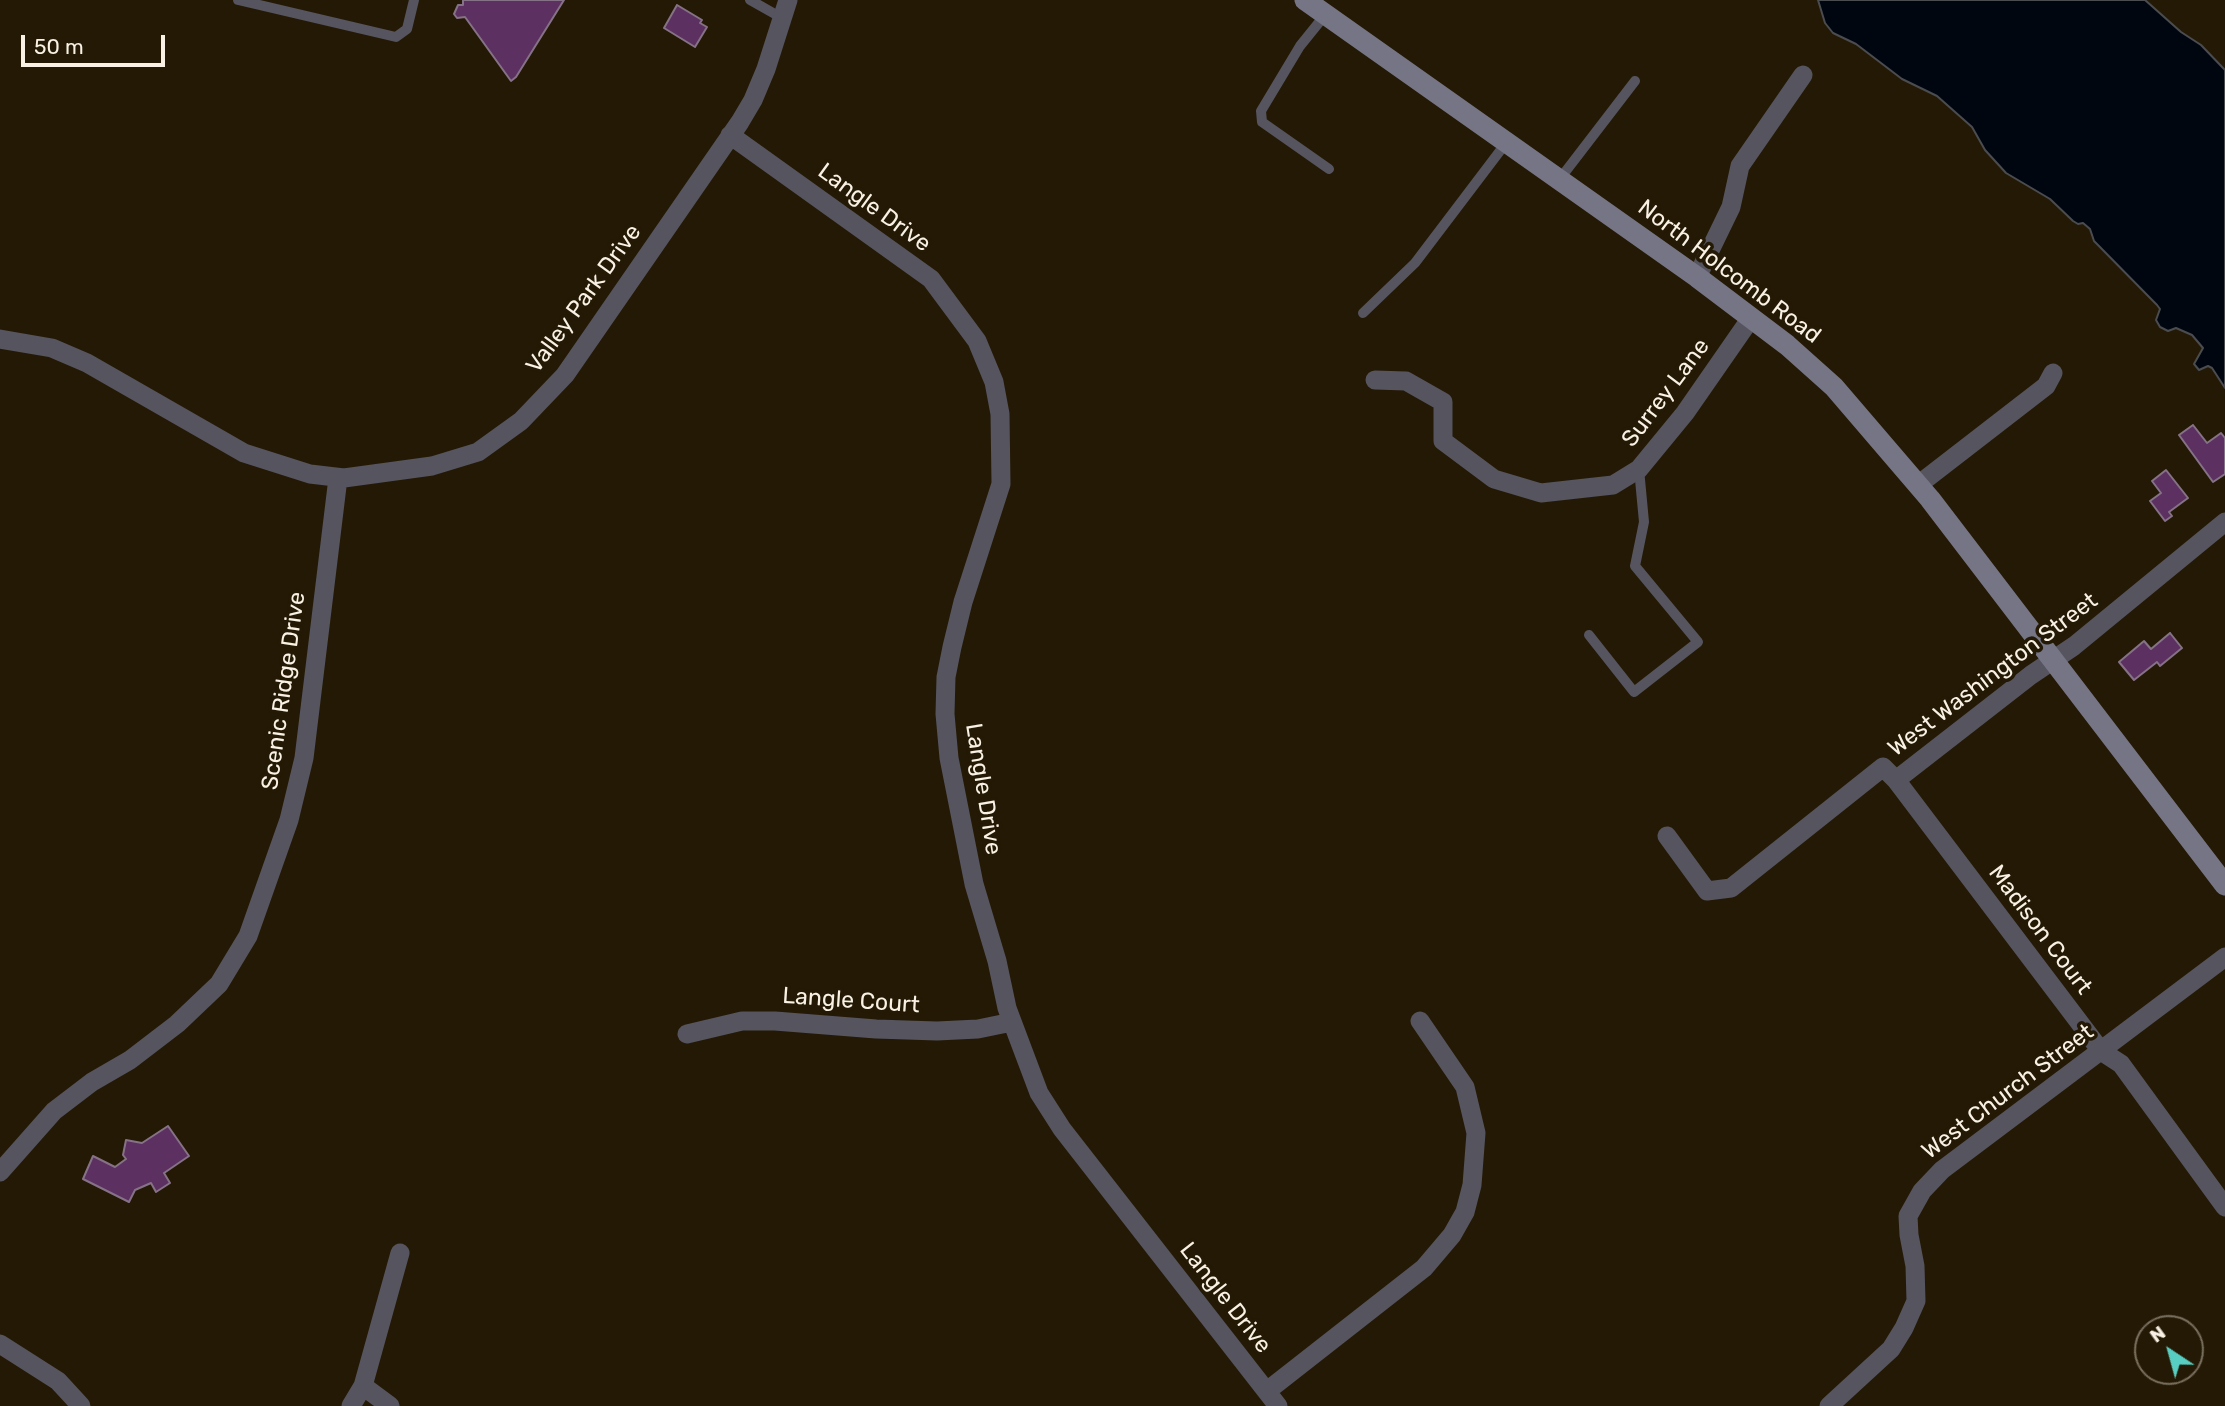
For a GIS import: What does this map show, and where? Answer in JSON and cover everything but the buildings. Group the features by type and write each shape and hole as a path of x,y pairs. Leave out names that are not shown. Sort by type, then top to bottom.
{"street":[{"name":"North Holcomb Road","path":"1304,0 1697,277 1787,345 1834,387 1918,485 2225,885"},
{"name":"Valley Park Drive","path":"0,339 52,348 87,363 244,453 310,474 338,478 432,466 478,452 521,421 565,375 753,100 785,9"},
{"path":"1697,277 1731,207 1740,166 1803,75"},
{"name":"Langle Drive","path":"730,135 931,279 976,341 994,382 1000,414 1001,484 963,601 946,677 945,714 949,758 974,884 1012,1022 1039,1093 1062,1129 1272,1398"},
{"name":"Surrey Lane","path":"1375,380 1406,381 1443,402 1443,441 1494,479 1541,493 1613,485 1639,468 1685,413 1751,318"},
{"path":"1918,485 2046,386 2053,373"},
{"name":"Scenic Ridge Drive","path":"0,1172 54,1111 93,1082 130,1060 177,1024 219,984 248,936 289,820 304,758 338,478"},
{"name":"West Washington Street","path":"1667,836 1707,891 1731,888 1883,768 1896,780 2074,646 2225,522"},
{"name":"Madison Court","path":"1896,780 2101,1051 2121,1065 2225,1206"},
{"name":"West Church Street","path":"1829,1406 1891,1349 1905,1328 1916,1301 1909,1216 1922,1191 1942,1170 2225,957"},
{"name":"Langle Court","path":"687,1034 742,1021 937,1031 978,1029 1012,1022"},
{"path":"1272,1398 1423,1268 1452,1235 1465,1212 1472,1185 1476,1133 1465,1087 1420,1021"},
{"path":"351,1406 363,1386 401,1253"},
{"path":"0,1345 52,1376 81,1406"},
{"path":"363,1386 390,1406"}],"lane":[{"path":"239,0 396,37 407,29 414,0"},
{"path":"750,0 785,9"},
{"path":"1325,15 1300,46 1261,111 1262,122 1329,169"},
{"path":"1559,180 1635,81"},
{"path":"1363,313 1415,263 1506,143"},
{"path":"1589,635 1634,692 1698,642 1635,566 1644,522 1639,468"}],"shaded area":[{"path":"1818,0 2145,0 2181,32 2201,45 2225,70 2225,388 2212,368 2208,366 2199,370 2194,364 2203,348 2192,335 2176,328 2168,331 2160,327 2156,320 2160,309 2094,241 2090,229 2083,223 2073,221 2050,199 2006,173 1985,150 1972,127 1937,96 1902,79 1856,44 1833,33 1825,23"}]}
